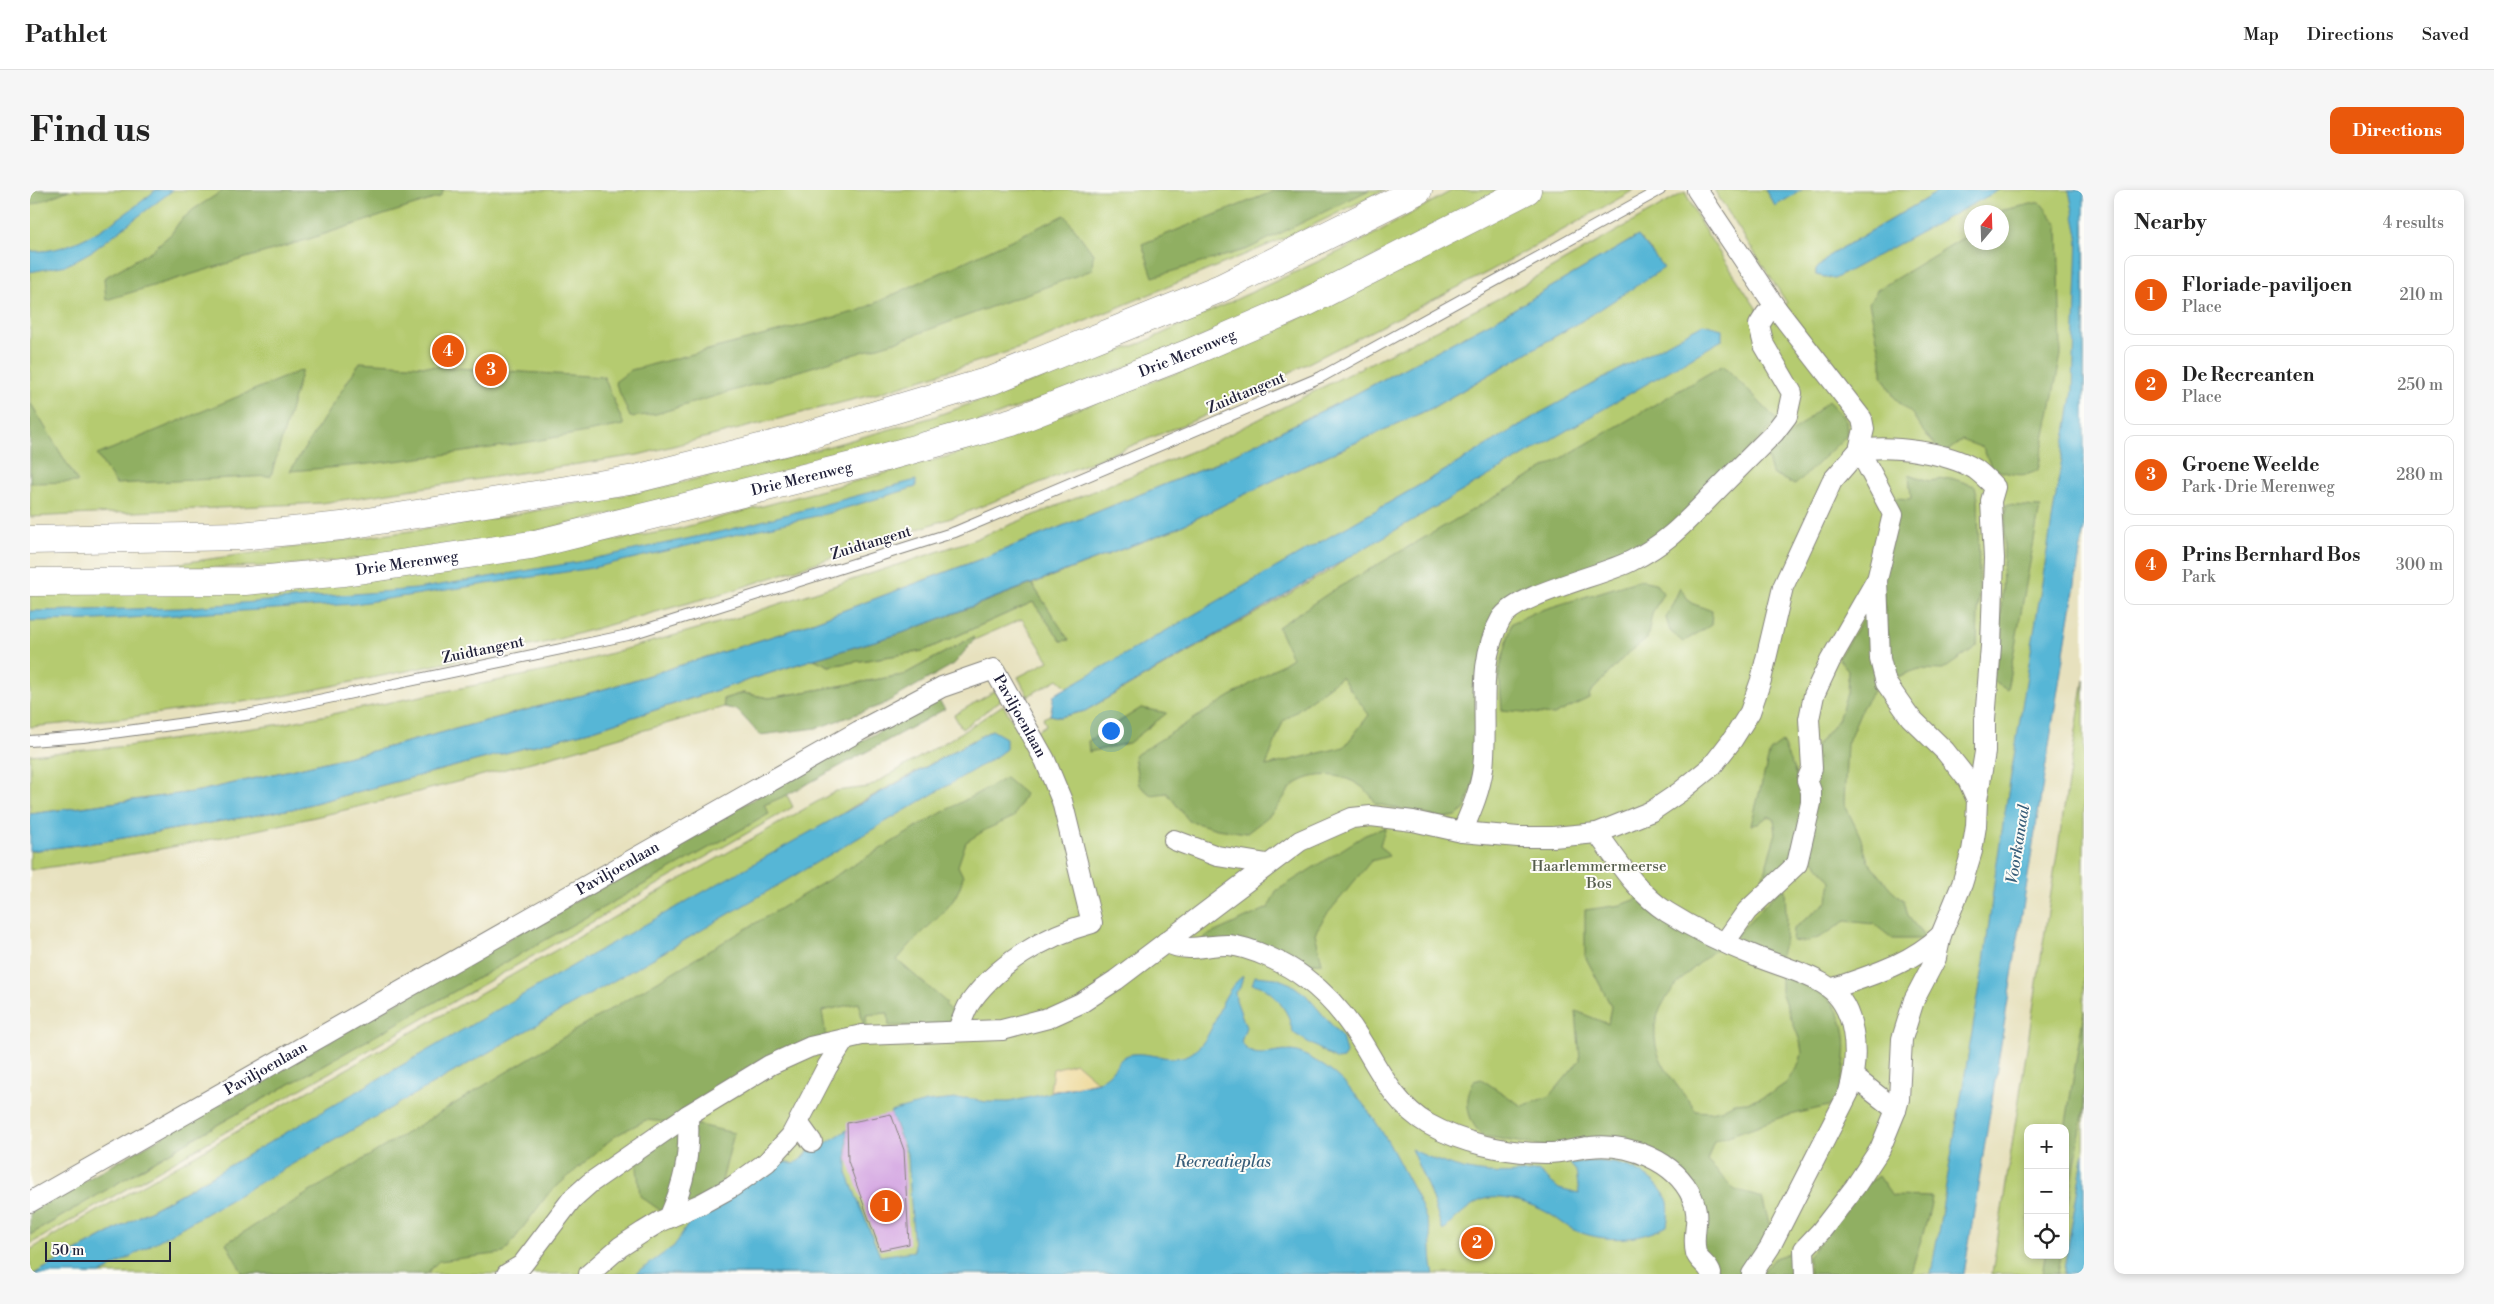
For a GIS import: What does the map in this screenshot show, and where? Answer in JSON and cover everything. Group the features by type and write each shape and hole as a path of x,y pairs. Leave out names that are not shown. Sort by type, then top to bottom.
{"highway":[{"path":"30,540 240,536 342,526 635,479 792,440 1002,377 1221,288 1418,190"},
{"name":"Drie Merenweg","path":"30,582 245,581 344,572 522,546 864,463 1012,422 1187,354 1307,302 1527,190"}],"street":[{"path":"507,1274 528,1258 572,1199 590,1183 688,1115 788,1056 810,1047 862,1035 1002,1030 1048,1018 1102,990 1300,841 1352,818 1371,816 1413,821 1462,832 1518,838 1597,833 1652,811 1680,792 1712,766 1733,739 1750,712 1761,680 1783,587 1832,481 1859,450 1864,429 1862,419 1776,308 1697,191"},
{"path":"1462,832 1479,790 1483,766 1487,665 1502,618 1509,609 1525,600 1628,563 1649,552 1678,531 1774,433 1787,416 1792,393 1764,345 1759,325 1766,314 1776,308"},
{"path":"1805,1274 1804,1249 1844,1202 1880,1149 1896,1110 1899,1099 1902,1039 1914,1000 1936,958 1941,936 1962,884 1972,851 1977,800 1985,752 1985,720 1993,594 1991,501 1994,488 1977,470 1959,461 1894,449 1874,448 1859,450"},
{"path":"1859,450 1893,514 1877,580 1880,660 1886,683 1910,717 1945,751 1968,780 1977,800"},
{"path":"1725,942 1747,910 1797,864 1812,803 1811,791 1807,780 1812,768 1809,719 1814,694 1830,661 1877,580"},
{"name":"Paviljoenlaan","path":"30,1202 859,731 942,687 994,669 1045,760 1062,800 1092,923 1068,929 1036,944 1007,966 989,982 968,1006 957,1031"},
{"path":"1597,833 1643,894 1665,911 1725,942 1811,978 1831,990 1848,1011 1853,1030 1854,1077 1838,1119 1770,1247 1752,1274"},
{"path":"1174,840 1217,856 1267,864"},
{"path":"1831,990 1885,971 1922,952 1941,936"},
{"path":"1166,942 1174,947 1193,949 1228,945 1244,947 1304,976 1332,1001 1355,1032 1396,1097 1411,1112 1451,1135 1508,1151 1537,1153 1610,1146 1646,1155 1663,1164 1680,1179 1692,1197 1698,1215 1696,1255 1711,1274"},
{"path":"589,1274 620,1247 669,1218 701,1204 732,1187 767,1162 791,1136 799,1124 822,1076 846,1039"},
{"path":"1854,1077 1896,1110"},
{"path":"669,1218 686,1173 689,1148 688,1115"},
{"path":"799,1124 812,1142"},
{"path":"1770,1247 1804,1249"}],"lane":[{"name":"Zuidtangent","path":"30,741 83,737 252,714 628,634 955,532 1321,377 1660,190"}],"green space":[{"path":"30,190 1385,190 1297,233 1023,347 879,393 638,455 322,503 30,517"},
{"path":"30,190 69,190 30,206"},
{"path":"224,190 444,190 440,197 306,240 106,300 104,278 151,251 171,234 180,221 194,209"},
{"path":"1277,190 1369,190 1248,249 1153,277 1142,244"},
{"path":"1453,190 1501,190 1423,234 1181,347 922,443 453,550 275,566 138,569 468,523 645,491 798,455 930,418 1142,343 1358,243"},
{"path":"1538,190 1634,190 1490,271 1200,418 960,515 728,592 544,643 278,697 124,718 30,727 30,594 416,573 674,530 949,456 1195,366 1342,298"},
{"name":"Haarlemmermeerse Bos","path":"1714,190 1765,190 1775,205 1802,190 1941,190 1830,255 1816,270 1816,275 1831,278 1986,190 2079,190 2084,225 2084,393 1935,1274 86,1274 992,730 854,806 814,832 184,1192 34,1274 30,1274 30,1250 53,1236 836,791 869,787 964,731 1003,705 1023,739 1046,725 1043,718 1050,715 1060,717 1085,711 1331,570 1540,413 1451,467 1068,688 1058,679 1028,696 1018,677 1049,661 1022,619 974,640 973,637 903,675 769,698 743,693 723,699 724,707 466,780 380,802 206,840 118,857 30,870 30,851 100,842 292,809 593,730 814,659 829,666 923,651 1033,602 1061,641 1068,640 1032,584 1175,529 1280,477 1432,408 1585,319 1652,252 1638,236 1497,319 1344,400 1210,466 986,557 786,632 608,688 381,749 200,791 30,814 30,755 127,746 282,724 551,670 736,618 970,541 1212,443 1503,296 1685,192 1702,226 1762,317 1787,303"},
{"path":"2040,202 2058,225 2061,355 2038,470 2021,475 1992,469 1983,448 1962,440 1945,453 1941,452 1922,430 1913,415 1894,397 1882,375 1882,361 1869,303 1877,290 1964,237 1964,250 2009,250 2009,209"},
{"path":"1065,215 1093,254 1092,270 898,341 656,414 630,417 615,382 631,370 858,311"},
{"path":"360,362 604,377 624,425 458,453 290,471"},
{"path":"1723,365 1778,421 1648,549 1507,606 1478,767 1465,809 1456,816 1443,818 1376,804 1362,787 1353,781 1331,776 1320,776 1295,784 1274,811 1247,833 1217,829 1189,821 1167,793 1151,795 1139,785 1134,756 1292,658 1278,627 1332,591","holes":["1341,677 1369,715 1344,747 1266,766 1283,721"]},
{"path":"302,370 271,476 116,484 97,455"},
{"path":"1828,401 1846,420 1847,435 1795,485 1772,474 1767,455"},
{"path":"30,402 78,482 30,483"},
{"path":"1909,474 1929,481 1951,478 1975,486 1978,499 1979,577 1977,646 1943,670 1919,669 1892,679 1882,583 1894,498 1911,499"},
{"path":"2006,505 2040,507 2007,690 1991,680 1999,656"},
{"path":"1640,580 1655,583 1663,593 1652,614 1647,639 1626,655 1590,693 1589,698 1554,715 1502,710 1499,671 1512,623 1535,612"},
{"path":"1032,584 1069,640 1061,641 1033,602 923,651 829,666 814,659 902,633"},
{"path":"1680,588 1691,603 1712,611 1711,625 1683,642 1670,631 1666,618"},
{"path":"1870,608 1881,685 1873,691 1862,708 1847,744 1844,803 1860,836 1868,861 1890,888 1904,901 1908,916 1926,939 1893,939 1874,924 1845,921 1814,940 1792,941 1793,929 1828,901 1831,881 1806,850 1816,746 1838,720 1847,693 1848,670 1838,658"},
{"path":"973,637 974,640 954,664 882,705 817,728 760,735 737,710 724,707 723,699 743,693 769,698 903,675"},
{"path":"2084,679 2084,1152 2069,1244 2069,1124 2024,1124 2024,1259 2066,1259 2064,1274 1992,1274"},
{"path":"995,691 1001,700 962,729 954,715"},
{"path":"938,700 945,709 787,795 764,805 769,814 194,1138 30,1235 30,1212 759,796"},
{"path":"1141,708 1167,713 1129,743 1089,752 1088,741"},
{"path":"1782,742 1808,803 1790,860 1758,893 1776,833 1774,819 1768,816 1758,824 1751,825 1770,751"},
{"path":"1006,778 1025,794 1014,817 987,829 966,842 958,866 963,876 957,895 946,910 912,942 897,960 947,1003 945,1005 955,1015 948,1025 889,1026 888,1013 866,1015 867,1027 864,1028 859,1003 822,1011 826,1036 666,1122 646,1120 615,1136 548,1194 504,1253 439,1261 426,1274 243,1274 226,1243 577,1029 941,813"},
{"path":"787,795 793,807 30,1244 30,1235 194,1138 768,814 763,805"},
{"path":"1386,827 1380,845 1389,856 1371,861 1324,918 1315,933 1322,963 1291,964 1200,944 1206,936 1268,908 1276,891 1365,835"},
{"path":"1781,888 1785,890 1786,924 1783,950 1780,958 1739,941 1736,935"},
{"path":"1640,898 1718,947 1673,989 1658,1015 1655,1030 1656,1046 1663,1063 1696,1111 1709,1112 1721,1110 1734,1103 1746,1102 1770,1094 1786,1083 1799,1064 1802,1053 1800,1041 1781,992 1781,973 1810,986 1825,996 1835,1007 1845,1033 1845,1061 1837,1104 1782,1117 1714,1141 1707,1161 1735,1190 1762,1198 1771,1230 1755,1256 1738,1274 1720,1274 1704,1253 1672,1162 1554,1148 1483,1136 1473,1124 1468,1110 1469,1095 1474,1081 1481,1079 1522,1106 1550,1096 1580,1060 1576,1011 1608,1024 1611,1006 1585,956 1585,910 1621,905"},
{"path":"2084,1011 2084,1108 2069,1201 2069,1124 2066,1124"},
{"path":"694,1124 734,1133 720,1189 684,1207"},
{"path":"680,1128 686,1131 668,1205 661,1211 640,1196 636,1158"},
{"path":"1878,1176 1892,1196 1932,1197 1911,1274 1810,1274 1808,1257 1859,1190"},
{"path":"1789,1253 1797,1261 1799,1274 1762,1274 1775,1258"},
{"path":"2044,1259 2060,1259 2058,1274 2042,1274"}],"sand":[{"path":"1076,1063 1098,1082 1050,1092 1053,1069"}],"water":[{"path":"156,190 173,190 94,250 67,265 30,272 30,251 46,251 63,247 97,232"},
{"path":"1765,190 1802,190 1775,206"},
{"path":"1941,190 1999,190 1971,205 1964,205 1964,209 1834,279 1816,275 1816,270 1830,255"},
{"name":"Voorkanaal","path":"2069,190 2084,190 2084,528 1964,1274 1931,1274 1984,962 1996,868 2073,390 2078,236"},
{"path":"1638,236 1664,268 1585,319 1432,408 1280,477 1175,529 902,633 814,659 593,730 292,809 100,842 30,851 30,814 200,791 381,749 608,688 786,632 986,557 1210,466 1344,400 1497,319"},
{"path":"1703,324 1722,329 1722,340 1085,711 1060,717 1050,715 1054,695 1451,467 1540,413"},
{"path":"916,480 916,487 829,513 592,568 354,604 98,620 30,621 30,611 180,608 416,589 578,562 728,530"},
{"path":"992,730 1006,738 1006,749 994,758 673,947 100,1274 34,1274 184,1192 605,947"},
{"name":"Recreatieplas","path":"1243,976 1240,988 1235,992 1246,1027 1241,1042 1253,1053 1268,1054 1292,1051 1300,1053 1318,1062 1334,1074 1362,1102 1394,1152 1421,1206 1429,1229 1434,1274 635,1274 674,1246 690,1221 770,1167 782,1162 794,1164 804,1157 812,1146 823,1145 847,1130 847,1173 880,1256 914,1251 908,1156 890,1112 926,1102 966,1098 986,1102 1009,1102 1098,1082 1110,1073 1125,1056 1141,1054 1179,1058 1186,1056 1193,1052 1208,1035 1227,994"},
{"path":"1255,976 1276,978 1291,984 1306,995 1342,1037 1346,1053 1343,1059 1337,1060 1295,1034 1282,1005 1263,987 1252,984"},
{"path":"1411,1149 1443,1163 1472,1171 1503,1174 1538,1171 1559,1189 1579,1194 1576,1171 1570,1164 1597,1161 1625,1166 1649,1178 1659,1187 1668,1202 1667,1226 1645,1235 1633,1237 1598,1237 1574,1230 1548,1213 1520,1201 1489,1198 1477,1202 1464,1211 1443,1231 1429,1190"},
{"path":"2084,1152 2084,1274 2064,1274 2066,1259 2069,1259 2069,1240"}],"building":[{"path":"891,1114 904,1150 909,1244 880,1250 848,1161 847,1123"}],"place":[{"name":"Prins Bernhard Bos","path":"448,351"},
{"name":"Groene Weelde","path":"491,370"},
{"name":"Floriade-paviljoen","path":"886,1206"},
{"name":"De Recreanten","path":"1477,1243"}]}
